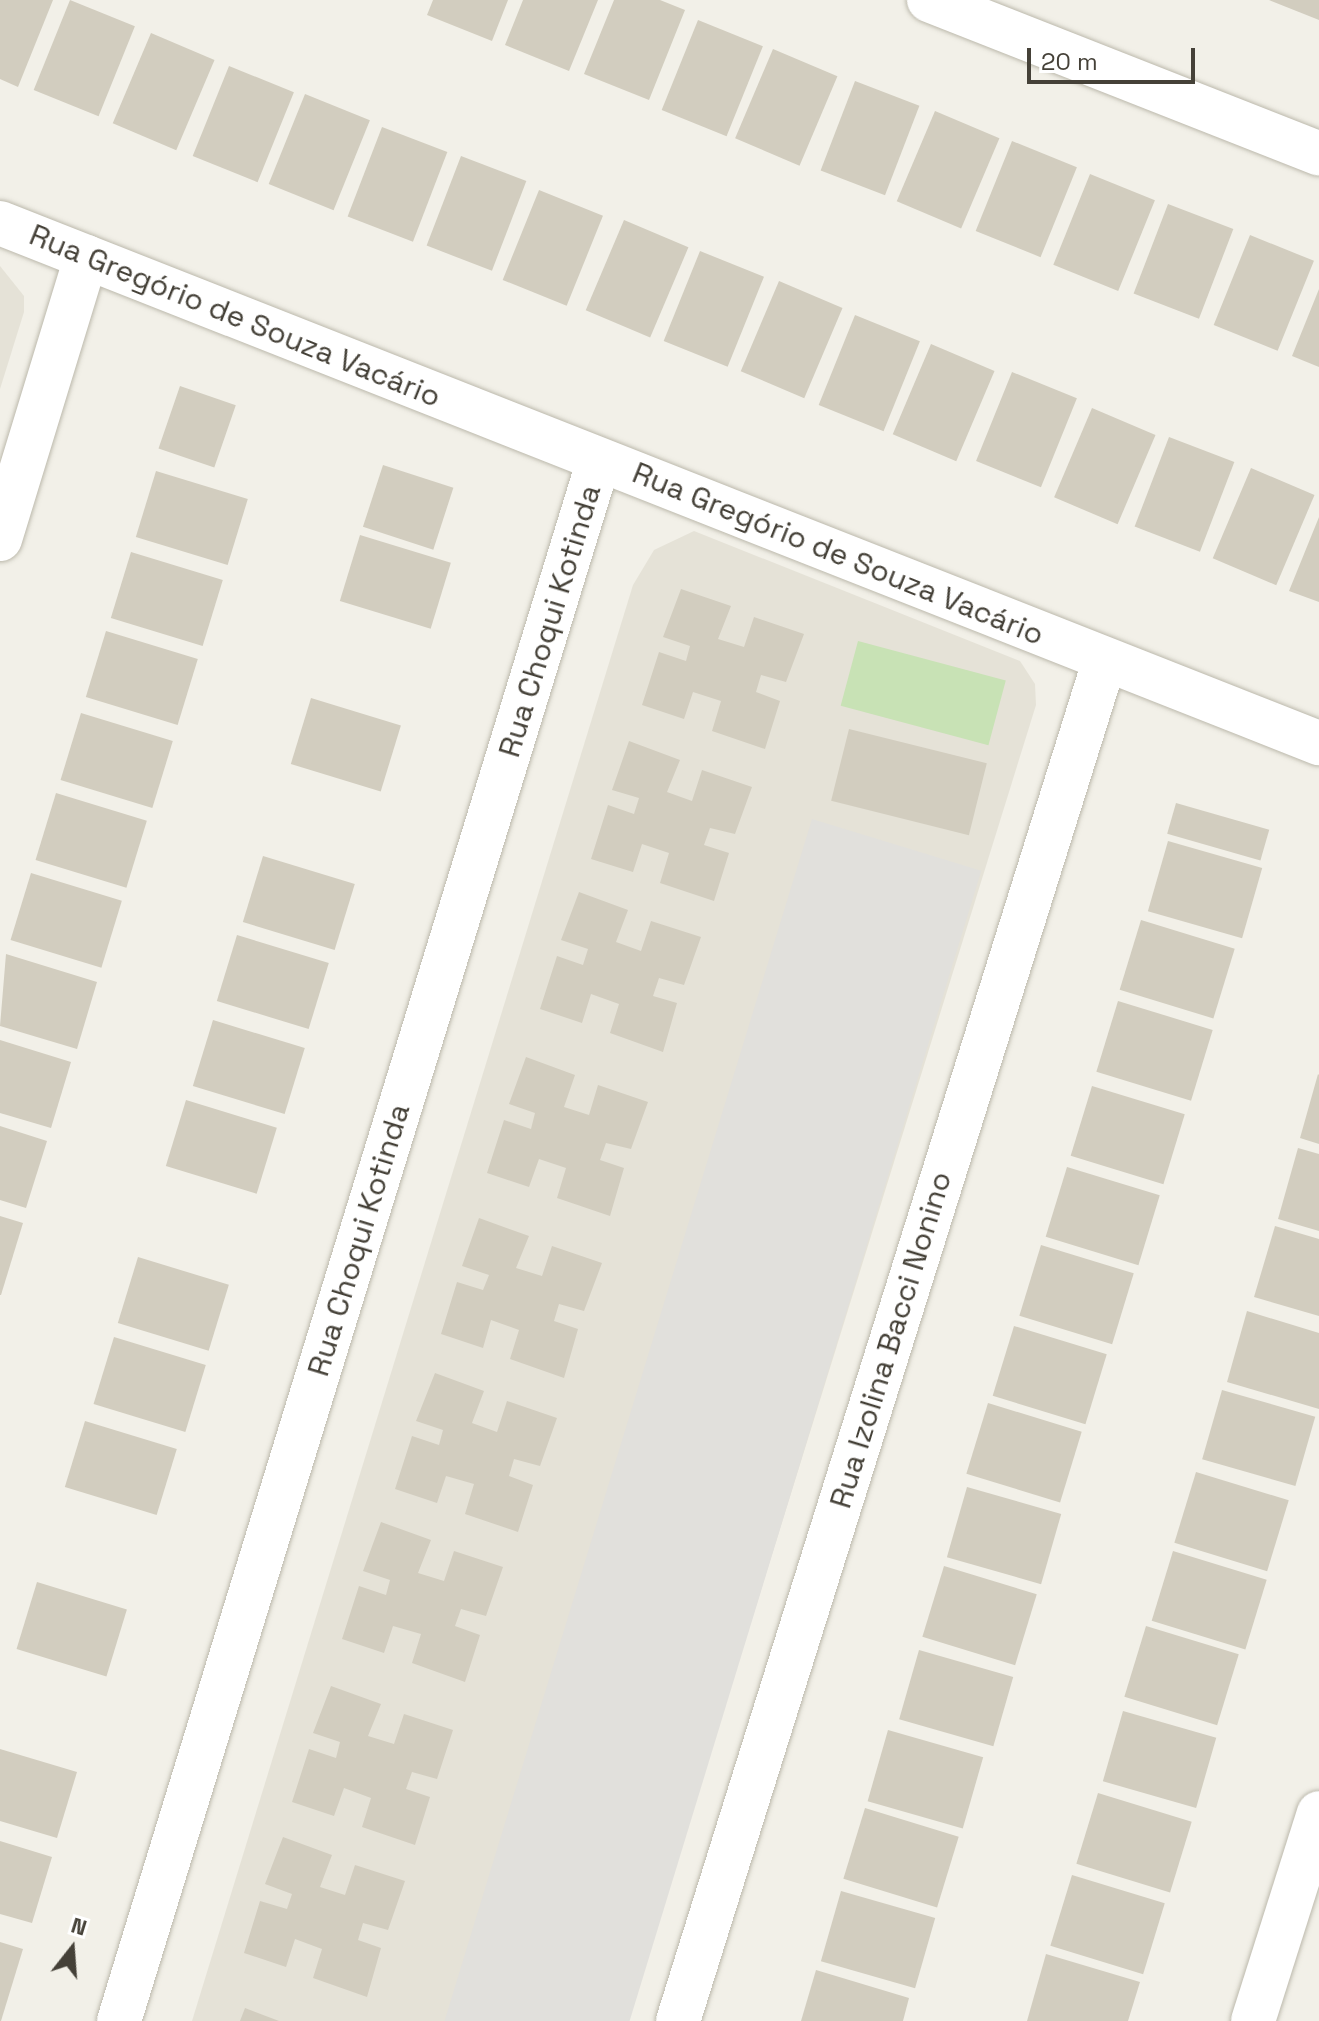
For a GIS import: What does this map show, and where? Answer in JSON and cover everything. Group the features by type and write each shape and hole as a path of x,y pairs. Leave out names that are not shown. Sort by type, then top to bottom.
{"street":[{"path":"929,0 1319,154"},
{"name":"Rua Gregório de Souza Vacário","path":"0,223 1319,743"},
{"path":"0,539 86,257"},
{"name":"Rua Choqui Kotinda","path":"119,2021 599,460"},
{"name":"Rua Izolina Bacci Nonino","path":"678,2021 1105,659"},
{"path":"1253,2021 1319,1813"}],"shaded area":[{"path":"0,266 24,296 24,312 0,389"},
{"path":"694,531 1020,661 1035,684 1036,705 627,2021 192,2021 633,585 654,550"},
{"path":"812,819 981,871 630,2021 445,2021"}],"green space":[{"path":"858,641 1006,681 988,745 841,706"}],"building":[{"path":"0,0 53,0 18,87 0,79"},
{"path":"70,0 135,26 99,116 34,90"},
{"path":"433,0 508,0 492,41 427,15"},
{"path":"523,0 598,0 569,71 505,45"},
{"path":"614,0 660,0 685,10 649,100 584,74"},
{"path":"1269,0 1319,0 1319,20"},
{"path":"698,20 763,46 727,136 662,110"},
{"path":"151,33 215,60 176,150 113,123"},
{"path":"773,49 837,76 800,166 735,138"},
{"path":"229,66 294,92 258,182 193,156"},
{"path":"855,81 919,106 885,195 821,171"},
{"path":"305,94 370,120 334,210 269,184"},
{"path":"935,111 999,138 961,229 897,201"},
{"path":"382,127 447,152 413,242 348,217"},
{"path":"1012,141 1077,167 1041,257 976,231"},
{"path":"461,156 526,181 492,271 427,246"},
{"path":"1090,174 1155,200 1118,291 1053,265"},
{"path":"539,190 603,216 567,306 503,280"},
{"path":"1168,204 1233,229 1199,319 1134,294"},
{"path":"624,220 688,247 650,338 586,310"},
{"path":"1250,235 1314,261 1278,351 1214,325"},
{"path":"700,251 764,277 728,367 664,341"},
{"path":"779,281 843,308 804,398 741,371"},
{"path":"1319,289 1319,367 1292,356"},
{"path":"855,315 920,341 884,431 819,405"},
{"path":"931,344 995,371 956,461 893,434"},
{"path":"1012,372 1077,398 1041,487 976,461"},
{"path":"180,386 236,405 214,468 159,448"},
{"path":"1092,408 1156,435 1118,524 1054,497"},
{"path":"1169,437 1234,462 1200,552 1135,527"},
{"path":"383,465 453,488 433,550 363,527"},
{"path":"1251,468 1315,495 1276,585 1213,558"},
{"path":"156,471 248,499 228,565 136,537"},
{"path":"1319,517 1319,602 1289,591"},
{"path":"360,535 451,563 431,629 340,601"},
{"path":"131,552 223,580 203,646 111,618"},
{"path":"681,589 731,606 718,639 744,647 754,617 804,634 786,682 761,675 756,692 780,701 765,749 712,731 721,701 693,692 684,719 642,705 659,652 686,661 690,646 663,637"},
{"path":"106,631 198,659 178,725 86,697"},
{"path":"311,698 401,725 381,791 291,764"},
{"path":"81,713 173,741 152,808 61,780"},
{"path":"849,729 987,763 969,835 831,801"},
{"path":"629,741 680,760 667,792 692,801 702,770 752,787 735,834 710,828 704,845 729,853 714,901 660,883 669,853 642,844 633,872 591,859 608,805 634,814 639,798 612,790"},
{"path":"56,793 147,821 126,888 36,860"},
{"path":"1176,803 1269,830 1260,860 1167,834"},
{"path":"1168,841 1262,868 1242,938 1148,911"},
{"path":"263,856 355,884 335,950 243,922"},
{"path":"31,873 122,901 101,968 11,940"},
{"path":"579,892 628,910 616,942 641,951 651,921 701,937 684,985 659,978 653,996 677,1003 663,1052 610,1033 619,1004 591,994 582,1023 540,1009 557,956 583,965 588,949 561,940"},
{"path":"1141,920 1235,949 1213,1018 1120,990"},
{"path":"237,935 329,963 309,1029 217,1001"},
{"path":"6,954 97,982 77,1049 0,1026"},
{"path":"1118,1001 1213,1030 1191,1101 1096,1072"},
{"path":"213,1020 305,1048 285,1114 193,1086"},
{"path":"0,1040 71,1062 51,1128 0,1113"},
{"path":"526,1057 575,1075 564,1107 589,1115 598,1085 648,1102 631,1149 606,1143 600,1160 624,1168 610,1216 557,1198 566,1168 539,1159 529,1187 487,1173 504,1120 531,1129 535,1113 509,1104"},
{"path":"1319,1075 1319,1144 1300,1138"},
{"path":"1092,1086 1185,1114 1163,1184 1071,1156"},
{"path":"186,1100 277,1128 257,1194 166,1166"},
{"path":"0,1126 47,1141 26,1208 0,1200"},
{"path":"1298,1148 1319,1154 1319,1231 1278,1219"},
{"path":"1067,1167 1160,1195 1138,1265 1046,1237"},
{"path":"0,1216 23,1223 1,1295 0,1295"},
{"path":"479,1218 529,1236 516,1268 542,1276 552,1246 602,1263 584,1311 559,1304 554,1321 578,1329 564,1378 510,1359 519,1330 491,1320 483,1348 441,1334 457,1282 483,1290 489,1275 462,1266"},
{"path":"1275,1226 1319,1239 1319,1316 1254,1297"},
{"path":"1041,1245 1134,1273 1112,1344 1019,1316"},
{"path":"138,1257 229,1285 209,1351 118,1323"},
{"path":"1247,1311 1319,1333 1319,1409 1227,1382"},
{"path":"1014,1326 1107,1354 1085,1424 993,1396"},
{"path":"114,1337 206,1365 185,1432 94,1404"},
{"path":"435,1373 484,1391 472,1423 497,1432 507,1401 557,1418 540,1466 514,1459 509,1476 533,1485 518,1532 465,1514 474,1484 446,1476 437,1503 395,1489 412,1436 439,1445 443,1430 416,1421"},
{"path":"1222,1390 1315,1417 1295,1486 1202,1459"},
{"path":"988,1403 1082,1432 1060,1502 966,1474"},
{"path":"85,1421 177,1449 157,1515 65,1487"},
{"path":"1196,1472 1289,1500 1267,1571 1174,1543"},
{"path":"967,1487 1061,1514 1041,1584 947,1557"},
{"path":"381,1522 431,1540 418,1573 444,1581 454,1551 503,1567 486,1616 461,1609 455,1626 480,1635 465,1682 412,1663 421,1634 393,1626 384,1653 342,1639 359,1586 386,1595 390,1580 363,1571"},
{"path":"1173,1551 1267,1580 1245,1649 1152,1621"},
{"path":"944,1566 1037,1594 1015,1665 922,1637"},
{"path":"37,1582 127,1609 106,1676 17,1649"},
{"path":"1146,1626 1239,1654 1217,1725 1124,1697"},
{"path":"919,1650 1013,1677 993,1746 899,1719"},
{"path":"331,1686 381,1704 368,1736 394,1744 404,1714 453,1730 437,1779 412,1772 406,1789 430,1797 415,1845 362,1827 371,1798 344,1788 334,1816 292,1802 309,1749 336,1758 340,1742 313,1733"},
{"path":"1123,1711 1216,1738 1196,1808 1103,1781"},
{"path":"888,1730 983,1757 963,1828 868,1801"},
{"path":"0,1749 77,1772 57,1838 0,1821"},
{"path":"1098,1793 1192,1822 1170,1892 1076,1864"},
{"path":"865,1808 959,1837 937,1907 843,1879"},
{"path":"283,1837 332,1855 320,1887 345,1895 355,1865 405,1881 388,1930 363,1923 358,1940 381,1948 367,1997 313,1978 322,1949 295,1939 286,1967 244,1953 260,1901 287,1909 292,1894 265,1884"},
{"path":"0,1841 52,1857 32,1923 0,1914"},
{"path":"1072,1875 1165,1903 1143,1974 1050,1946"},
{"path":"841,1891 935,1918 915,1988 821,1961"},
{"path":"0,1942 23,1949 1,2021 0,2021"},
{"path":"1046,1954 1140,1982 1128,2021 1027,2021"},
{"path":"816,1970 909,1998 903,2021 801,2021"},
{"path":"245,2008 279,2021 240,2021"}]}
